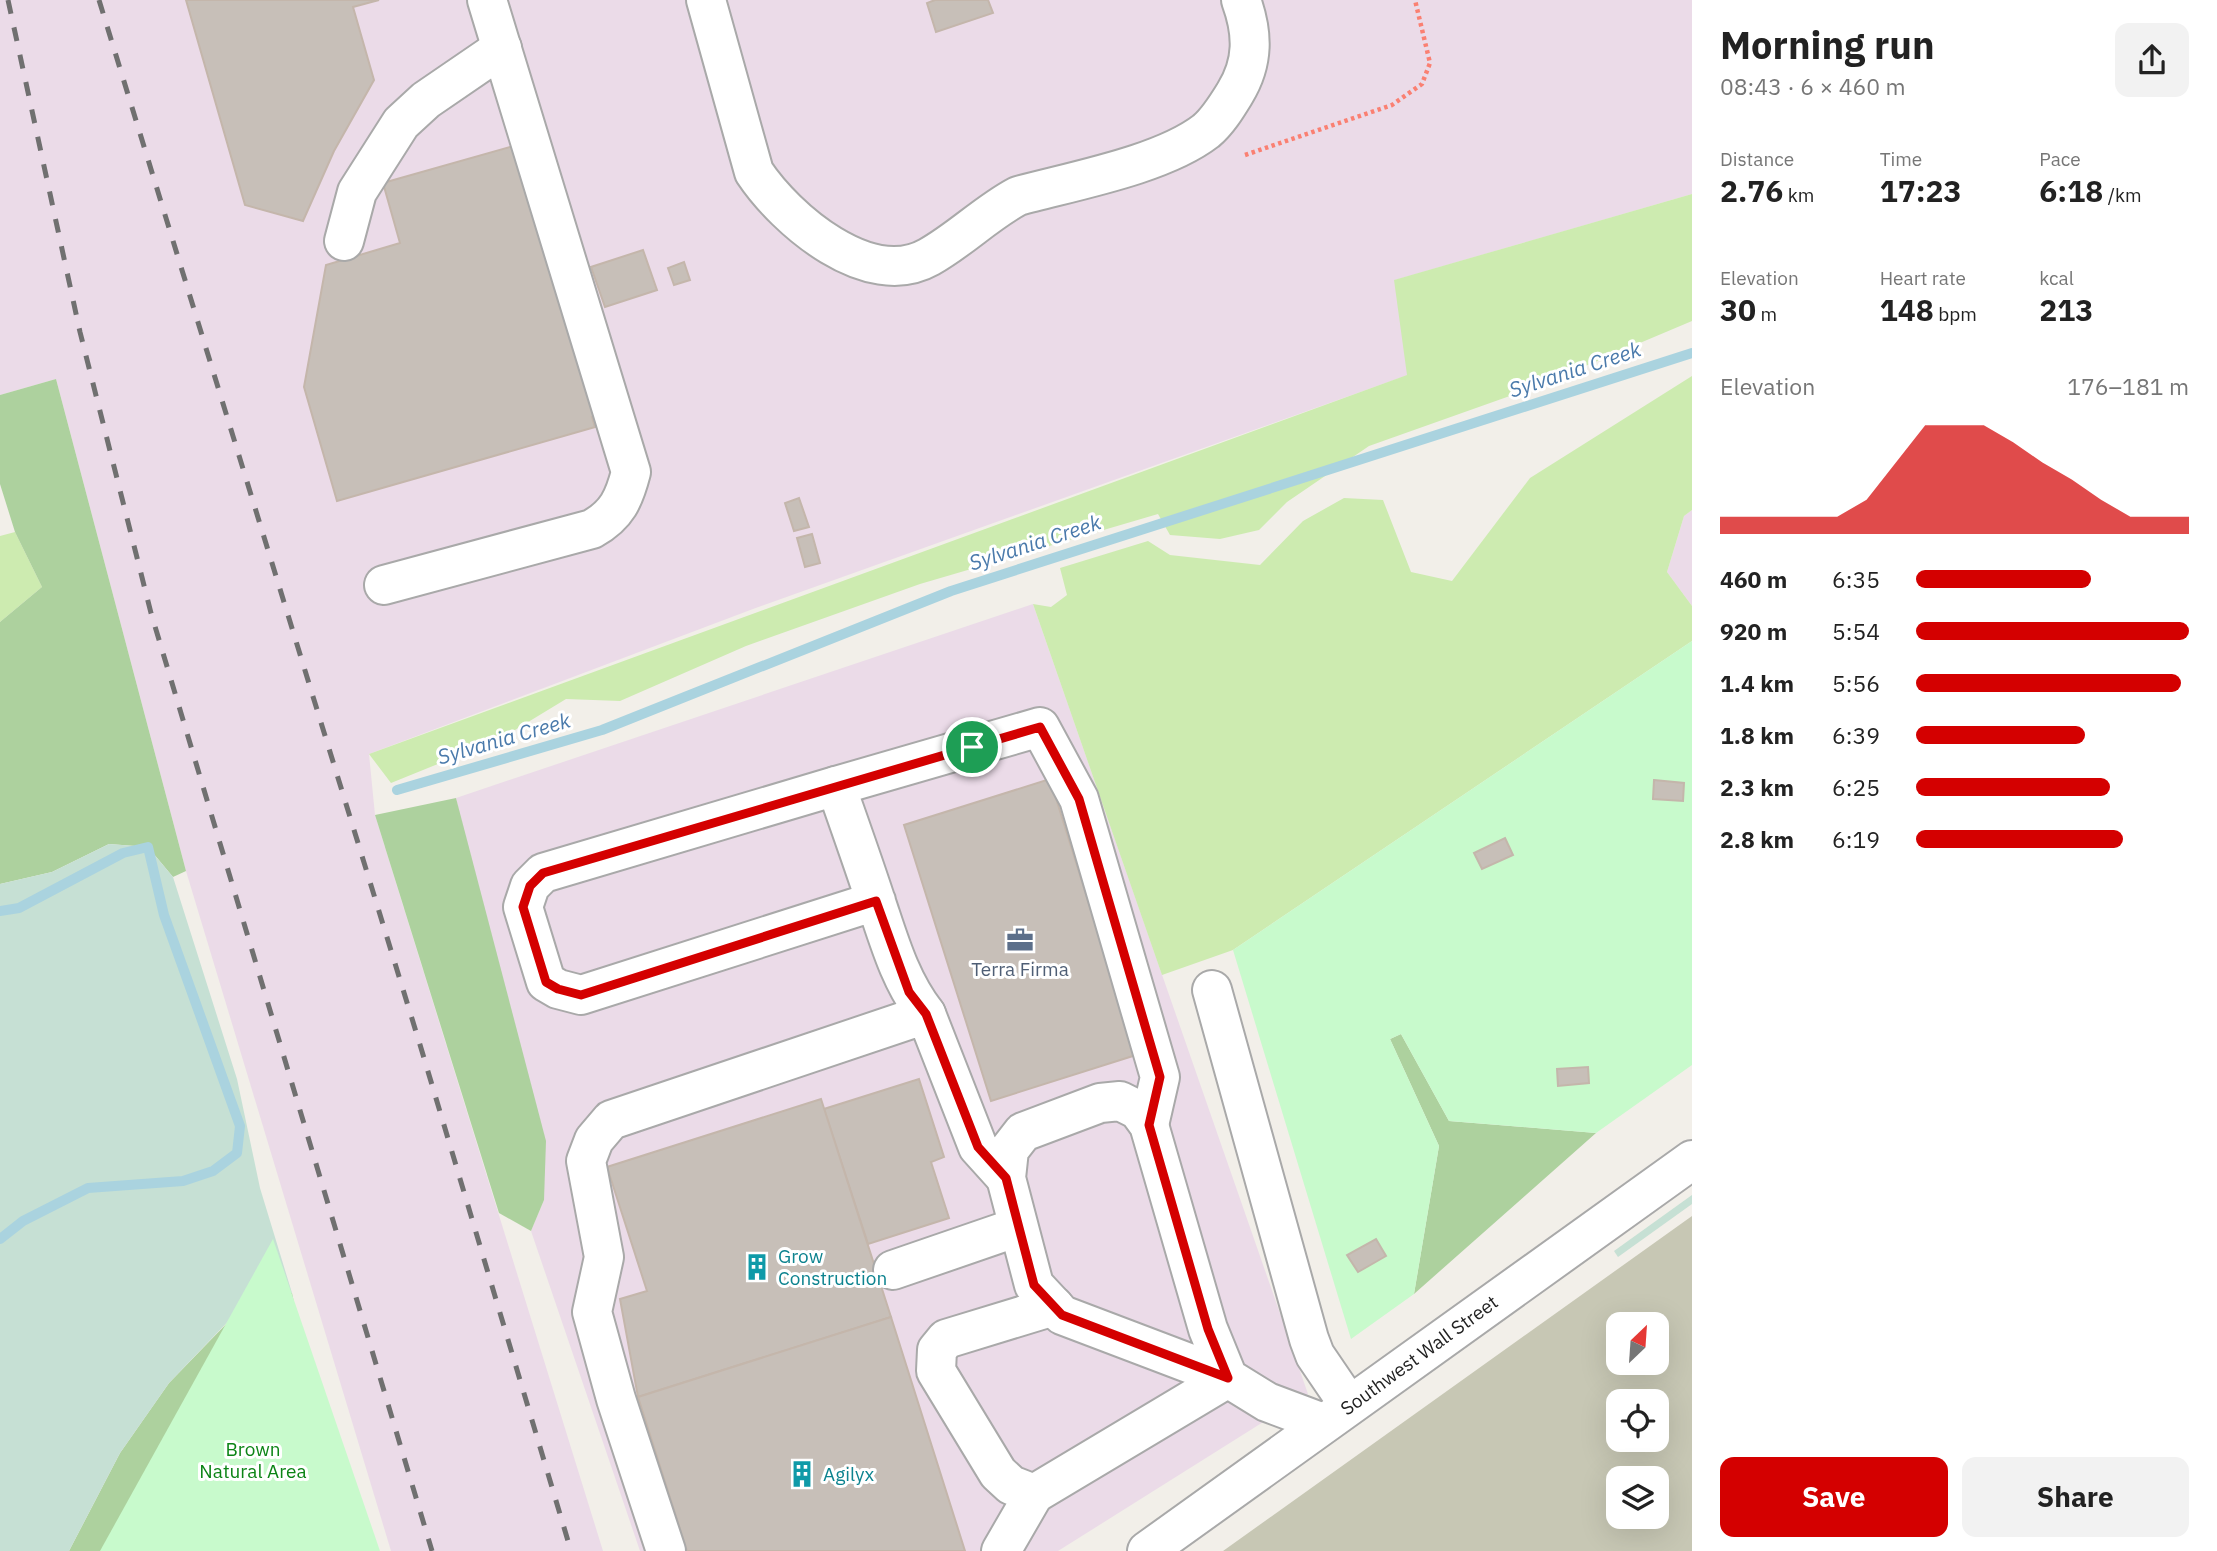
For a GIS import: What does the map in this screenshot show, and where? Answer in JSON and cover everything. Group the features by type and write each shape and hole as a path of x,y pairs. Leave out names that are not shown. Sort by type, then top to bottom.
{"street":[{"path":"384,585 592,529 611,518 625,498 631,472 487,0"},
{"path":"706,0 754,173 766,190 818,237 848,255 877,264 898,266 927,259 987,214 1018,196 1161,156 1207,130 1225,109 1249,65 1251,38 1241,0"},
{"path":"344,241 357,192 401,123 426,100 502,48"},
{"path":"876,901 581,995 558,989 546,982 523,907 530,886 543,873 1040,727 1079,799 1160,1077 1149,1125"},
{"path":"836,786 909,992 926,1014 978,1147 1006,1178"},
{"path":"1212,990 1309,1339 1336,1414 1267,1402 1228,1378 1062,1315 1034,1285 1006,1178 1009,1150 1023,1132 1100,1103 1120,1101 1138,1110 1149,1125 1208,1329 1228,1378"},
{"path":"666,1551 616,1399 592,1312 604,1258 586,1161 594,1140 611,1120 926,1014"},
{"name":"Southwest Wall Street","path":"1147,1551 1692,1160"},
{"path":"893,1270 1018,1227"},
{"path":"1034,1494 1011,1485 998,1473 936,1371 937,1350 946,1339 1054,1306"},
{"path":"1001,1551 1034,1494 1228,1378"}],"path":[{"path":"1245,155 1392,105 1422,84 1430,63 1415,0"}],"shaded area":[{"path":"0,0 1692,0 1692,194 1395,280 1408,375 753,609 369,754 375,815 603,1551 391,1551 186,871 56,379 0,395"},
{"path":"1692,510 1692,606 1667,572 1684,516"},
{"path":"1033,604 1308,1394 1058,1551 640,1551 531,1231 544,1200 456,798"},
{"path":"109,844 148,847 173,877 237,1079 260,1188 292,1293 261,1287 169,1383 120,1453 69,1551 0,1551 0,884 52,872"},
{"path":"1692,1195 1692,1204 1618,1257 1614,1251"},
{"path":"1692,1216 1692,1551 1223,1551"}],"green space":[{"path":"1692,194 1692,321 1538,386 1369,446 1287,502 1259,530 1220,539 1170,535 1158,514 920,584 746,646 620,701 566,699 502,738 391,783 369,754 1407,375 1394,280"},
{"path":"1692,376 1692,510 1684,516 1667,572 1692,606 1692,641 1233,950 1162,975 1033,604 1051,607 1067,595 1060,568 1148,541 1170,555 1260,565 1303,521 1344,498 1383,500 1411,572 1452,581 1530,478"},
{"path":"56,379 186,871 173,877 148,847 109,844 52,872 0,884 0,622 42,587 15,532 0,484 0,395"},
{"path":"15,532 42,587 0,622 0,536"},
{"path":"1692,641 1692,1065 1596,1133 1449,1121 1401,1034 1390,1039 1439,1146 1414,1294 1351,1339 1233,950"},
{"path":"456,798 546,1141 544,1200 531,1231 499,1213 375,815"},
{"path":"1401,1034 1449,1121 1596,1133 1414,1294 1439,1146 1390,1039"},
{"name":"Brown Natural Area","path":"273,1239 380,1551 100,1551"},
{"path":"262,1287 292,1293 299,1326 208,1551 69,1551 120,1453 169,1383"}],"building":[{"path":"186,0 379,0 353,7 374,80 334,151 303,221 245,205"},
{"path":"935,0 988,0 993,13 936,32 927,3"},
{"path":"517,145 596,416 592,417 595,427 337,501 304,387 326,265 400,243 383,183"},
{"path":"643,250 657,290 605,307 591,267"},
{"path":"684,262 690,280 674,285 668,268"},
{"path":"799,498 809,527 794,531 785,503"},
{"path":"812,534 820,563 805,567 797,538"},
{"name":"Terra Firma","path":"1050,779 1136,1055 991,1101 904,825"},
{"path":"1654,780 1684,783 1683,801 1653,799"},
{"path":"1505,838 1513,855 1482,869 1474,853"},
{"path":"1588,1067 1589,1083 1558,1086 1557,1069"},
{"path":"919,1079 944,1157 931,1162 949,1218 868,1244 824,1109"},
{"name":"Grow Construction","path":"821,1099 891,1317 638,1397 620,1299 647,1291 607,1167"},
{"path":"1376,1239 1386,1256 1358,1272 1347,1255"},
{"name":"Agilyx","path":"891,1317 965,1551 687,1551 638,1397"}],"waterway":[{"name":"Sylvania Creek","path":"397,790 602,730 951,591 1692,353"},
{"path":"0,911 19,908 123,853 148,847 164,915 240,1126 237,1153 213,1171 183,1181 88,1188 23,1221 0,1239"}],"railway":[{"path":"8,0 80,332 151,613 432,1551"},
{"path":"99,0 421,1048 571,1551"}],"place":[{"name":"Terra Firma","path":"1020,940"},
{"name":"Grow Construction","path":"757,1267"},
{"name":"Agilyx","path":"802,1474"}],"route":[{"path":"1040,727 1079,799 1160,1077 1149,1125 1208,1329 1228,1378 1062,1315 1034,1285 1006,1178 978,1147 926,1014 909,992 876,901 581,995 558,989 546,982 523,907 530,886 543,873 972,747 1040,727"}]}
